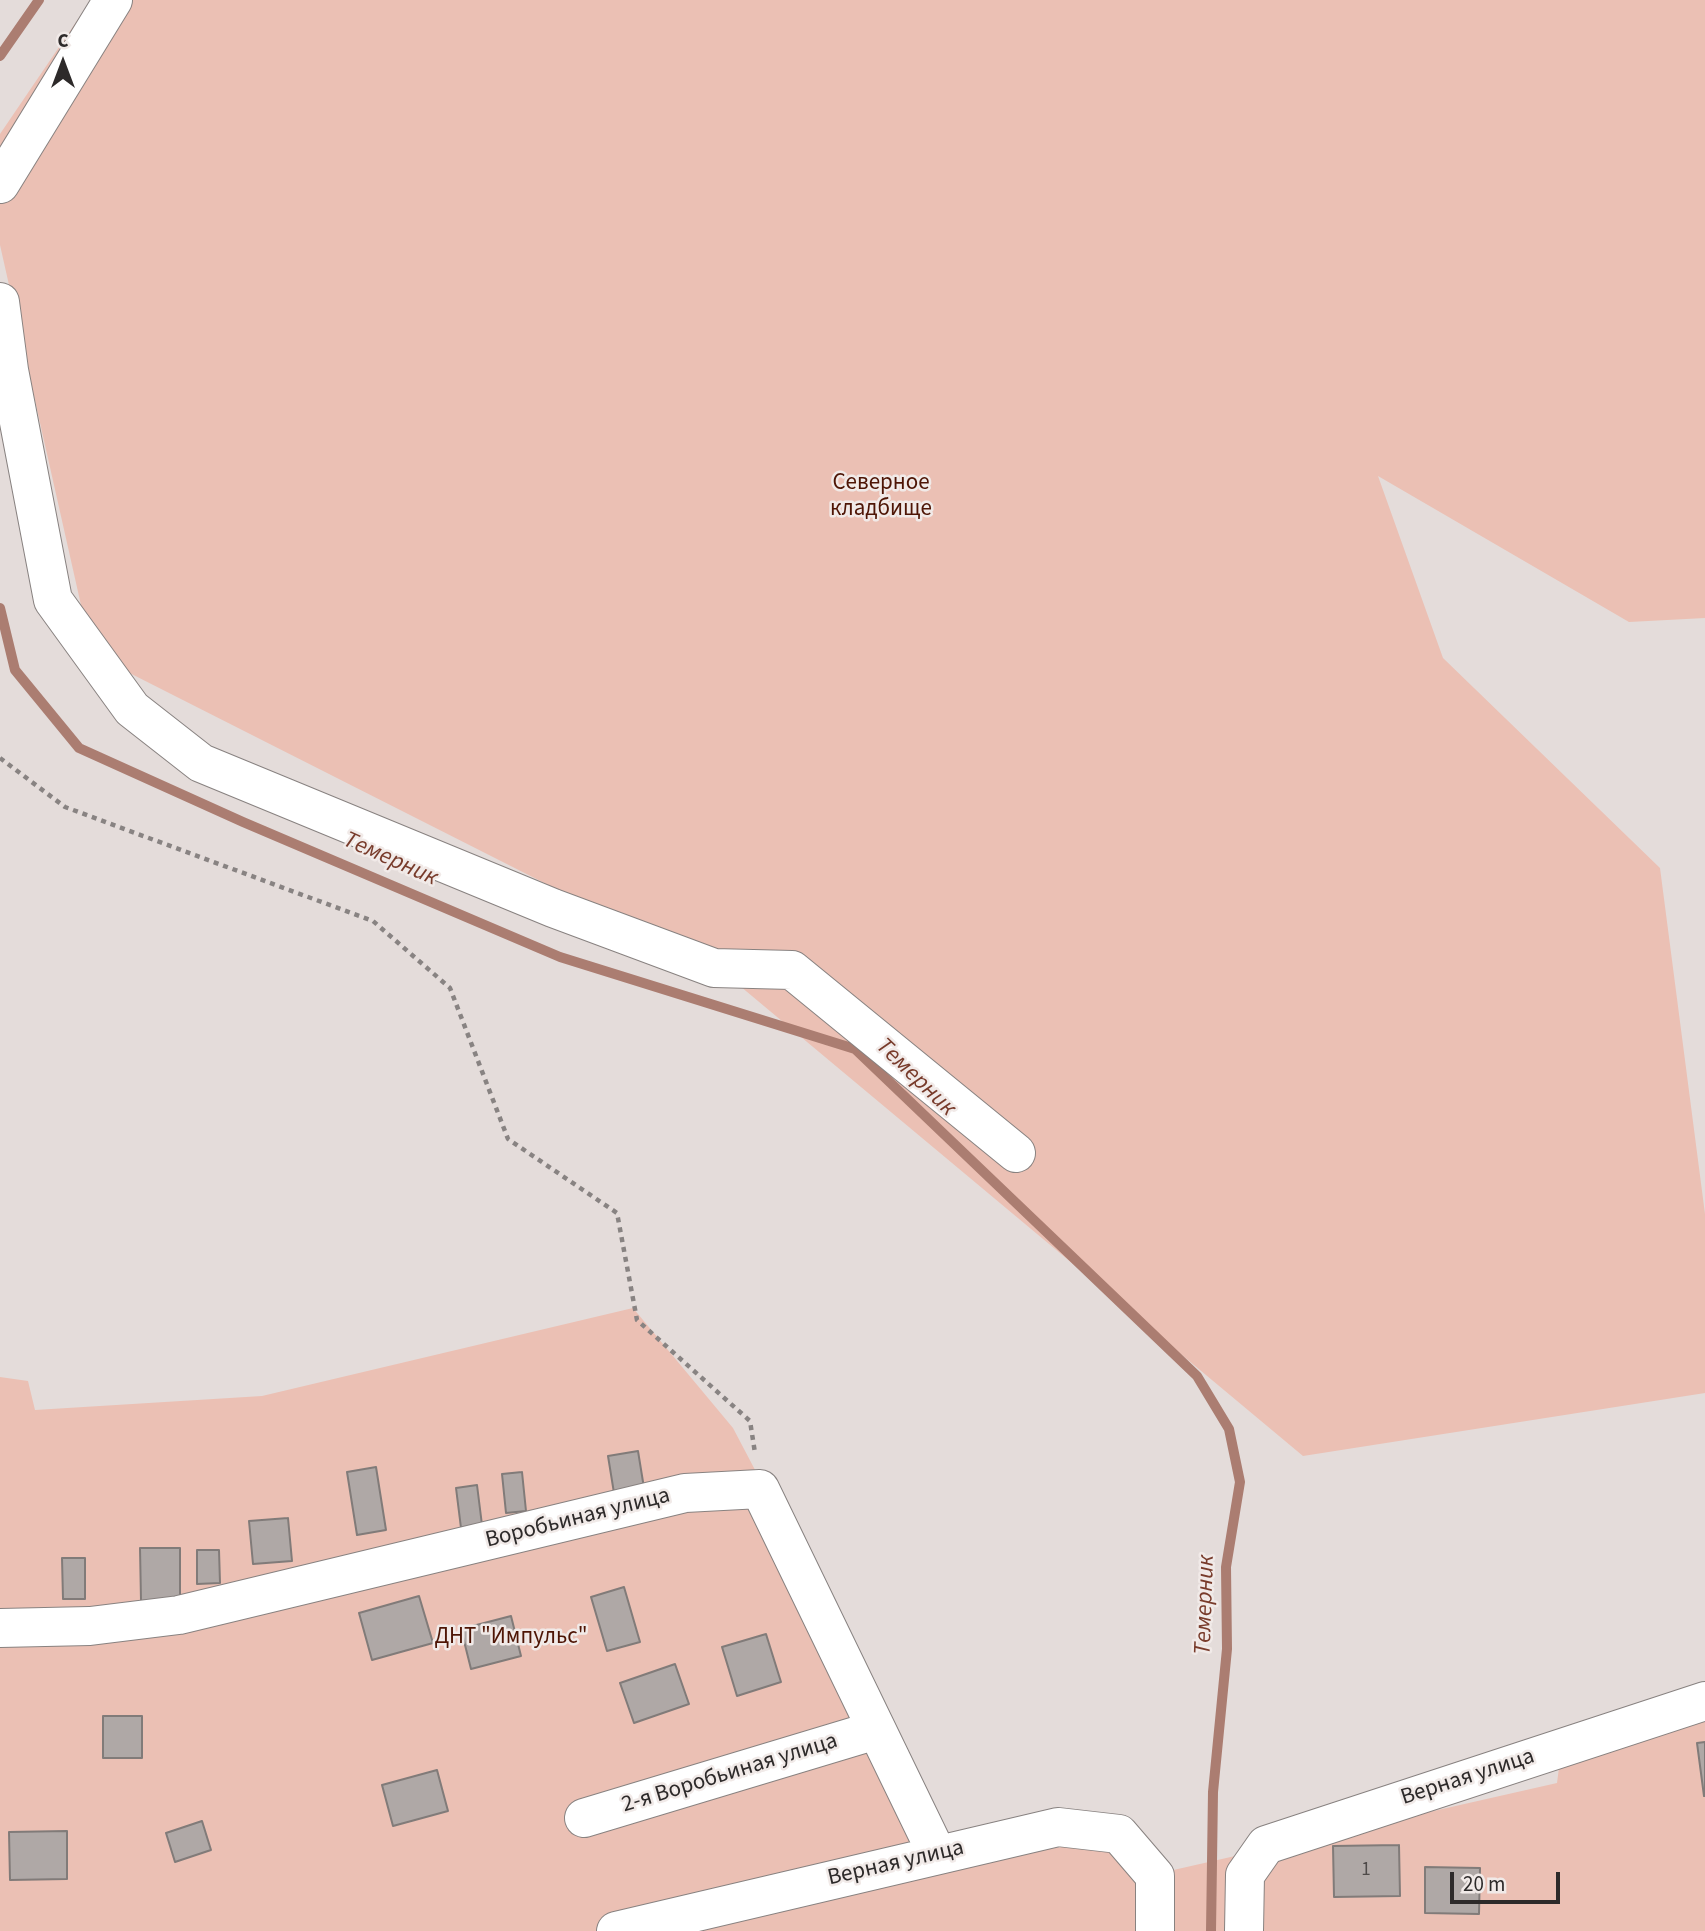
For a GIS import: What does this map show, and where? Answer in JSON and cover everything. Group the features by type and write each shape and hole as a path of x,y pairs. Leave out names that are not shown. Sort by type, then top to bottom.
{"street":[{"path":"0,184 113,0"},
{"path":"0,302 9,370 53,600 132,709 201,763 553,908 714,968 792,970 1016,1153"},
{"path":"760,1489 937,1854"},
{"name":"Воробьиная улица","path":"0,1628 90,1626 178,1615 685,1493 760,1489"},
{"name":"Верная улица","path":"1244,1931 1245,1875 1266,1845 1705,1702"},
{"name":"2-я Воробьиная улица","path":"584,1818 876,1730"},
{"name":"Верная улица","path":"619,1931 1058,1827 1119,1834 1156,1876 1155,1931"}],"path":[{"path":"0,758 65,807 373,921 450,988 508,1139 617,1213 637,1320 750,1421 760,1489"}],"green space":[{"name":"Северное кладбище","path":"91,0 1705,0 1705,618 1629,622 1378,476 1443,658 1660,868 1705,1214 1705,1393 1303,1456 728,976 92,654 0,245 0,134"},
{"name":"ДНТ \"Импульс\"","path":"633,1308 733,1428 961,1862 1122,1838 1169,1871 1557,1783 1563,1737 1705,1704 1705,1931 0,1931 0,1377 28,1381 35,1410 262,1396"}],"building":[{"path":"638,1451 644,1488 614,1493 608,1456"},
{"path":"376,1467 386,1530 357,1535 347,1472"},
{"path":"522,1472 526,1511 506,1513 502,1474"},
{"path":"477,1485 482,1525 461,1528 456,1488"},
{"path":"288,1518 292,1561 253,1564 249,1521"},
{"path":"140,1548 180,1548 180,1600 141,1601"},
{"path":"197,1550 219,1550 220,1583 197,1584"},
{"path":"62,1558 85,1558 85,1599 63,1599"},
{"path":"624,1587 640,1642 607,1651 591,1597"},
{"path":"419,1596 433,1643 372,1660 359,1613"},
{"path":"511,1616 521,1656 471,1669 461,1629"},
{"path":"766,1634 781,1682 737,1696 722,1647"},
{"path":"675,1664 689,1704 634,1723 620,1683"},
{"path":"103,1716 142,1716 142,1758 103,1758"},
{"path":"1705,1742 1705,1796 1704,1796 1697,1743"},
{"path":"437,1770 448,1811 393,1826 382,1785"},
{"path":"202,1821 211,1850 175,1862 166,1833"},
{"path":"67,1831 67,1879 10,1880 9,1832"},
{"path":"1399,1845 1400,1896 1334,1897 1333,1846"},
{"path":"1425,1867 1480,1868 1479,1914 1425,1913"}],"waterway":[{"name":"Темерник","path":"0,56 39,0"},
{"name":"Темерник","path":"0,608 15,670 79,748 243,822 560,957 855,1049 1197,1376 1229,1429 1240,1482 1226,1567 1227,1649 1213,1792 1211,1931"}]}
